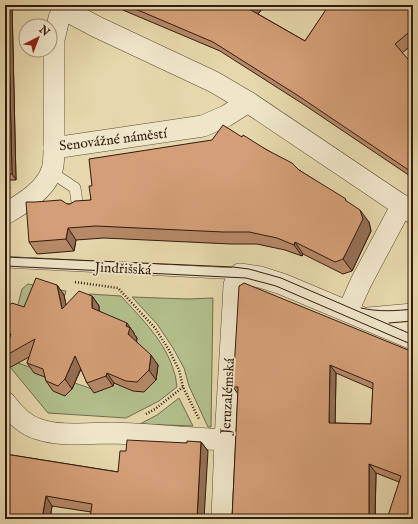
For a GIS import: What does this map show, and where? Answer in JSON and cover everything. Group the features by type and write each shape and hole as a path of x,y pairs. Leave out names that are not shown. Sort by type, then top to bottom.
{"street":[{"name":"Senovážné náměstí","path":"248,102 226,116 203,126 54,148 54,40 59,18 64,7 97,27 214,82 248,102 407,209 360,282 357,314"},
{"path":"5,214 26,202 45,183 54,162 54,148"},
{"path":"240,274 260,277 357,314 413,339"},
{"name":"Jeruzalémská","path":"222,519 234,285 240,274"},
{"path":"357,314 413,314"},
{"path":"5,402 16,415 30,426 43,431 57,433 111,433 225,440"}],"lane":[{"path":"51,172 75,188 78,209"},
{"name":"Jindřišská","path":"5,262 240,274"}],"path":[{"path":"74,282 118,288 155,328 169,350 179,370 183,387 202,425"},
{"path":"141,417 155,409 183,387"}],"green space":[{"path":"28,284 66,291 65,295 47,290 16,312 22,289"},
{"path":"89,294 121,296 159,341 175,374 177,387 159,401 126,418 48,413 10,367 18,363 92,389 101,374 157,373 137,343 137,338 133,336 134,332 117,325 89,302"},
{"path":"132,297 188,299 213,298 211,427 208,427 189,386 184,368 173,348 157,324"},
{"path":"179,398 193,426 140,424 157,415"}],"building":[{"path":"5,5 8,5 12,174 5,174"},
{"path":"126,5 252,5 249,9 305,41 329,5 413,5 413,29 395,44 413,65 413,173 297,95 213,42"},
{"path":"223,125 242,137 243,135 292,163 299,170 346,199 345,200 360,210 363,219 343,259 335,262 295,242 294,245 277,238 249,232 96,226 68,228 66,239 29,242 26,202 61,200 67,204 70,204 75,201 91,200 89,186 92,186 89,159 212,140"},
{"path":"36,278 57,285 62,309 79,291 92,296 92,308 127,323 126,326 130,328 128,334 151,355 149,370 137,382 126,381 107,373 106,376 87,383 75,356 65,379 58,386 46,381 43,369 27,363 35,339 5,356 5,350 11,334 5,332 7,324 5,323 5,316 10,304 12,303 24,307"},
{"path":"244,283 413,352 413,519 387,519 401,476 369,464 369,519 232,519 238,387 233,387 239,286","holes":["330,365 373,383 371,424 329,423"]},
{"path":"127,440 187,443 187,441 201,442 197,519 90,519 92,504 46,496 42,519 5,519 5,454 118,472 120,451 126,451"}],"tram line":[{"path":"5,257 233,267 249,269 281,278 413,335"},
{"path":"5,266 246,278 276,286 413,345"},
{"path":"361,308 387,311 413,309"},
{"path":"389,323 413,321"}]}
